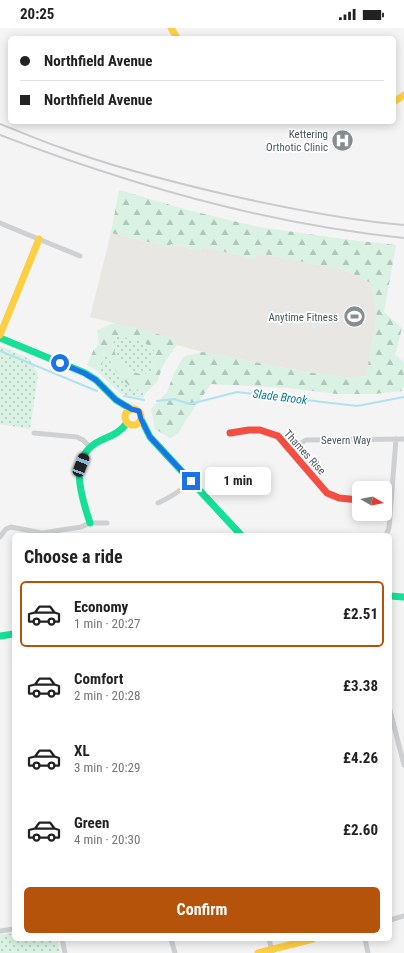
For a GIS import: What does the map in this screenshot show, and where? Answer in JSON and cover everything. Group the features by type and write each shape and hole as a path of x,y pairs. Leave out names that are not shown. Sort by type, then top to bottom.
{"street":[{"path":"0,222 80,256"},
{"path":"39,238 0,337 84,373 96,380 116,400 131,409 139,411 139,422 150,437 240,533"},
{"path":"116,400 125,415 127,424"},
{"path":"125,415 128,410 131,409"},
{"path":"127,424 130,426 139,422"},
{"path":"90,523 81,494 79,478 81,465 90,447 97,442 110,438 121,432 127,424"},
{"name":"Thames Rise","path":"230,433 257,429 268,431 278,436 327,493 340,498 352,499"},
{"path":"34,433 78,437 90,447"},
{"path":"387,533 389,528 396,439"},
{"name":"Severn Way","path":"291,451 306,440 404,439"},
{"path":"158,502 183,490 191,481"},
{"path":"0,537 6,529 11,527 42,533 81,527 90,523 107,523"},
{"path":"392,596 404,597"},
{"path":"0,636 12,634"},
{"path":"392,718 404,765"},
{"path":"392,919 404,916"},
{"path":"0,931 12,929"},
{"path":"62,941 65,953"},
{"path":"172,941 175,953"},
{"path":"270,941 272,951"},
{"path":"258,953 272,951 306,941"},
{"path":"365,941 368,953"}],"shaded area":[{"path":"111,233 169,247 170,244 202,251 204,247 255,259 257,253 345,270 371,283 377,317 366,376 352,378 305,372 203,352 177,345 173,338 90,317"}],"green space":[{"path":"119,190 188,210 258,227 396,245 384,312 402,328 395,355 404,362 404,385 402,391 374,394 337,394 287,388 211,384 178,434 170,438 155,429 151,409 167,392 174,373 184,356 203,352 305,372 352,378 366,376 377,317 371,283 345,270 258,253 255,259 204,247 202,251 171,244 169,247 111,233"},
{"path":"115,323 173,338 177,345 162,368 157,382 146,393 135,390 120,377 113,367 106,350 104,351 102,366 97,371 87,365 94,349 99,344 97,330","holes":["118,335 145,343 155,351 151,371 144,375 131,371 122,365 112,344"]},
{"path":"118,335 145,343 155,351 151,371 144,375 131,371 122,365 112,344"},
{"path":"0,346 30,359 38,375 30,429 0,424"},
{"path":"106,350 133,388 146,393 143,398 121,394 97,371 102,366 104,351"},
{"path":"12,933 12,941 57,941 60,953 0,953 0,935"}],"waterway":[{"name":"Slade Brook","path":"0,351 97,391"},
{"name":"Slade Brook","path":"157,401 174,399 190,404 237,392 357,406 404,397"},
{"name":"Slade Brook","path":"124,396 144,400"}],"railway":[{"path":"0,124 103,162 186,185 316,213 404,225"},
{"path":"0,135 98,170 199,200 301,223 352,232 404,238"}],"traffic: fast":[{"path":"0,338 85,373 96,380 116,400 131,409"},
{"path":"141,419 150,437 239,533"},
{"path":"90,523 81,491 80,469 82,459 87,450 101,440 119,431 127,423"},
{"path":"392,596 404,597"},
{"path":"0,636 12,634"}],"traffic: slow":[{"path":"171,28 176,36"},
{"path":"396,101 404,95"},
{"path":"0,335 39,239"},
{"path":"130,409 136,409 141,414 141,417 139,423 136,425 130,425 125,420 125,414 130,409"},
{"path":"258,953 305,941"}],"traffic: jam":[{"path":"230,433 260,430 278,436 327,493 339,498 352,499"}],"place":[{"name":"Kettering Orthotic Clinic","path":"343,140"},
{"name":"Anytime Fitness","path":"354,317"}],"route":[{"path":"60,363 84,373 96,380 116,400 131,409 136,409 139,411 144,427 150,437 191,481"}]}
